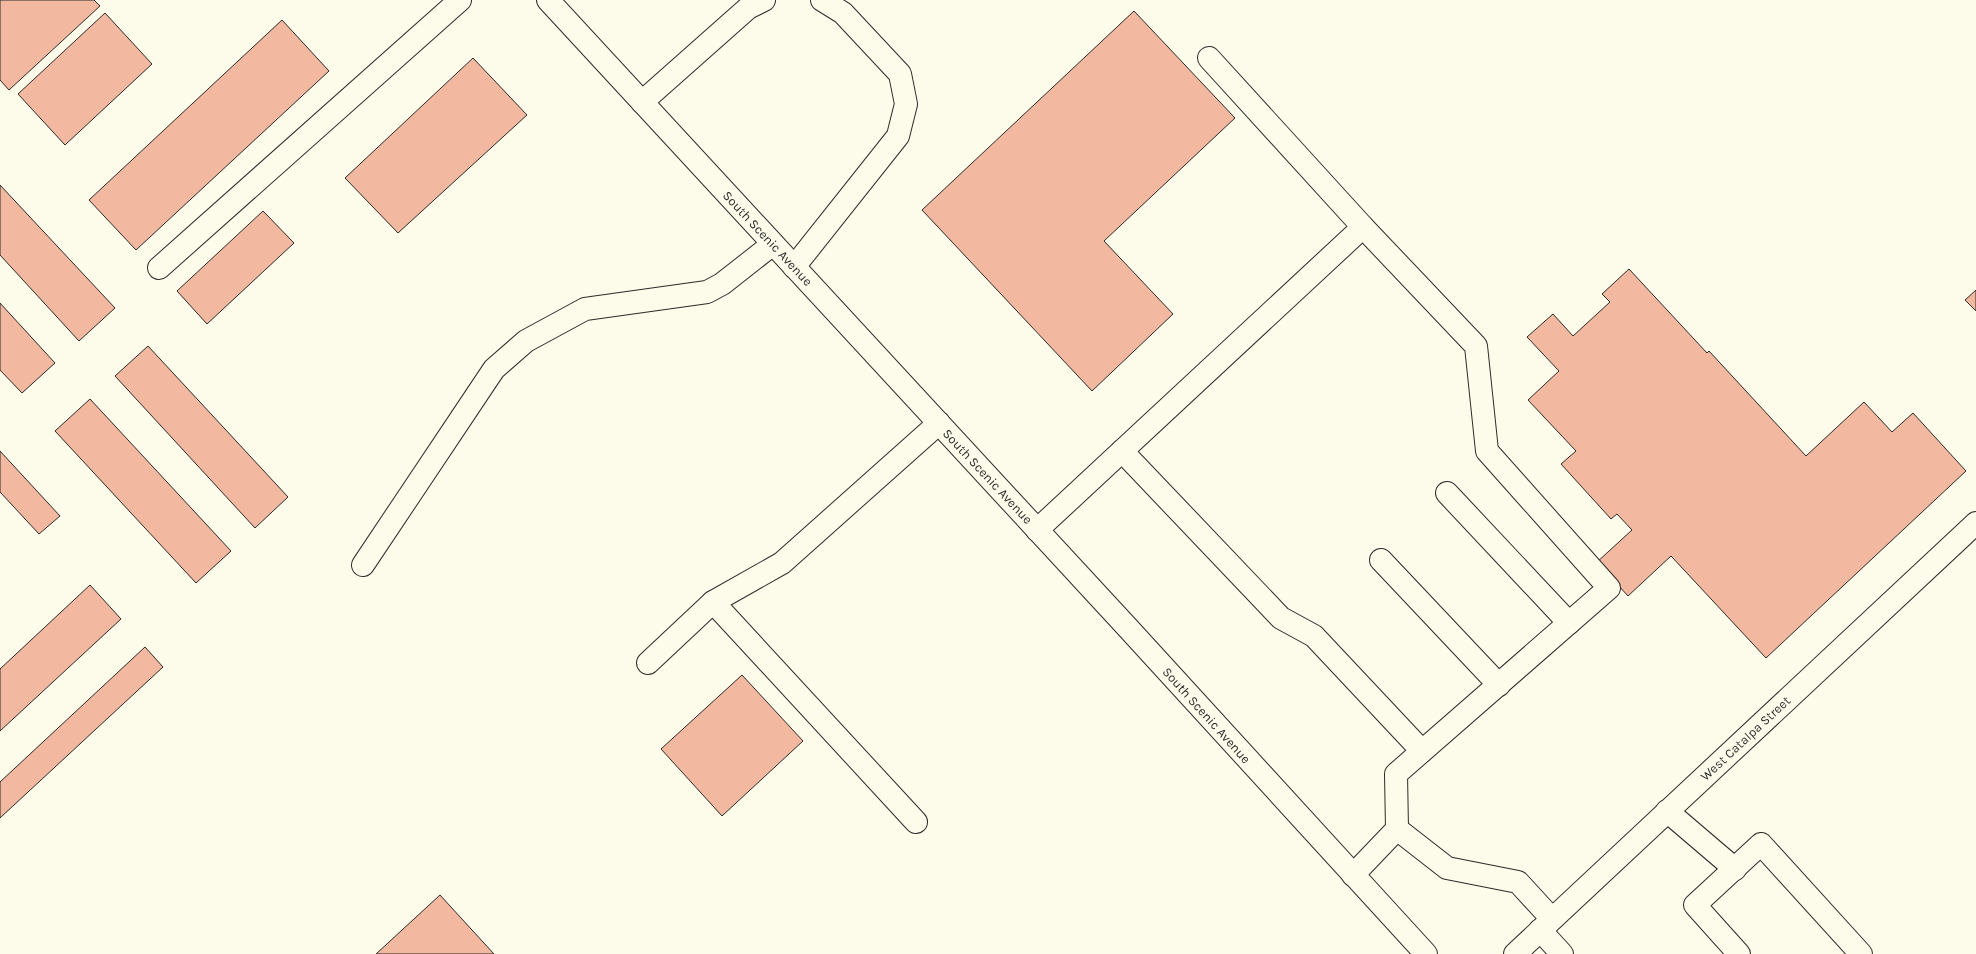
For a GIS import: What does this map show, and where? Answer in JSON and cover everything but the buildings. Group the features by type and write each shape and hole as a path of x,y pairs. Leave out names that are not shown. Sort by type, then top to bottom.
{"main road":[{"path":"159,268 460,0"},
{"name":"South Scenic Avenue","path":"548,0 939,423 1426,954"},
{"path":"642,102 748,8 764,0"},
{"path":"794,266 898,136 906,104 900,74 843,13 822,0"},
{"path":"1209,58 1363,227 1476,346 1487,451 1609,588 1396,774 1397,829 1353,875"},
{"path":"1037,530 1363,227"},
{"path":"363,565 494,369 526,341 584,309 707,292 722,284 773,244"},
{"path":"648,663 713,602 782,564 939,423"},
{"path":"1122,451 1281,618 1314,636 1422,751"},
{"path":"1447,493 1569,623"},
{"name":"West Catalpa Street","path":"1515,954 1976,523"},
{"path":"1381,560 1499,685"},
{"path":"713,602 916,822"},
{"path":"1668,811 1734,869"},
{"path":"1397,829 1448,868 1518,882 1546,924 1562,954"},
{"path":"1738,954 1694,905 1761,844 1862,954"}]}
